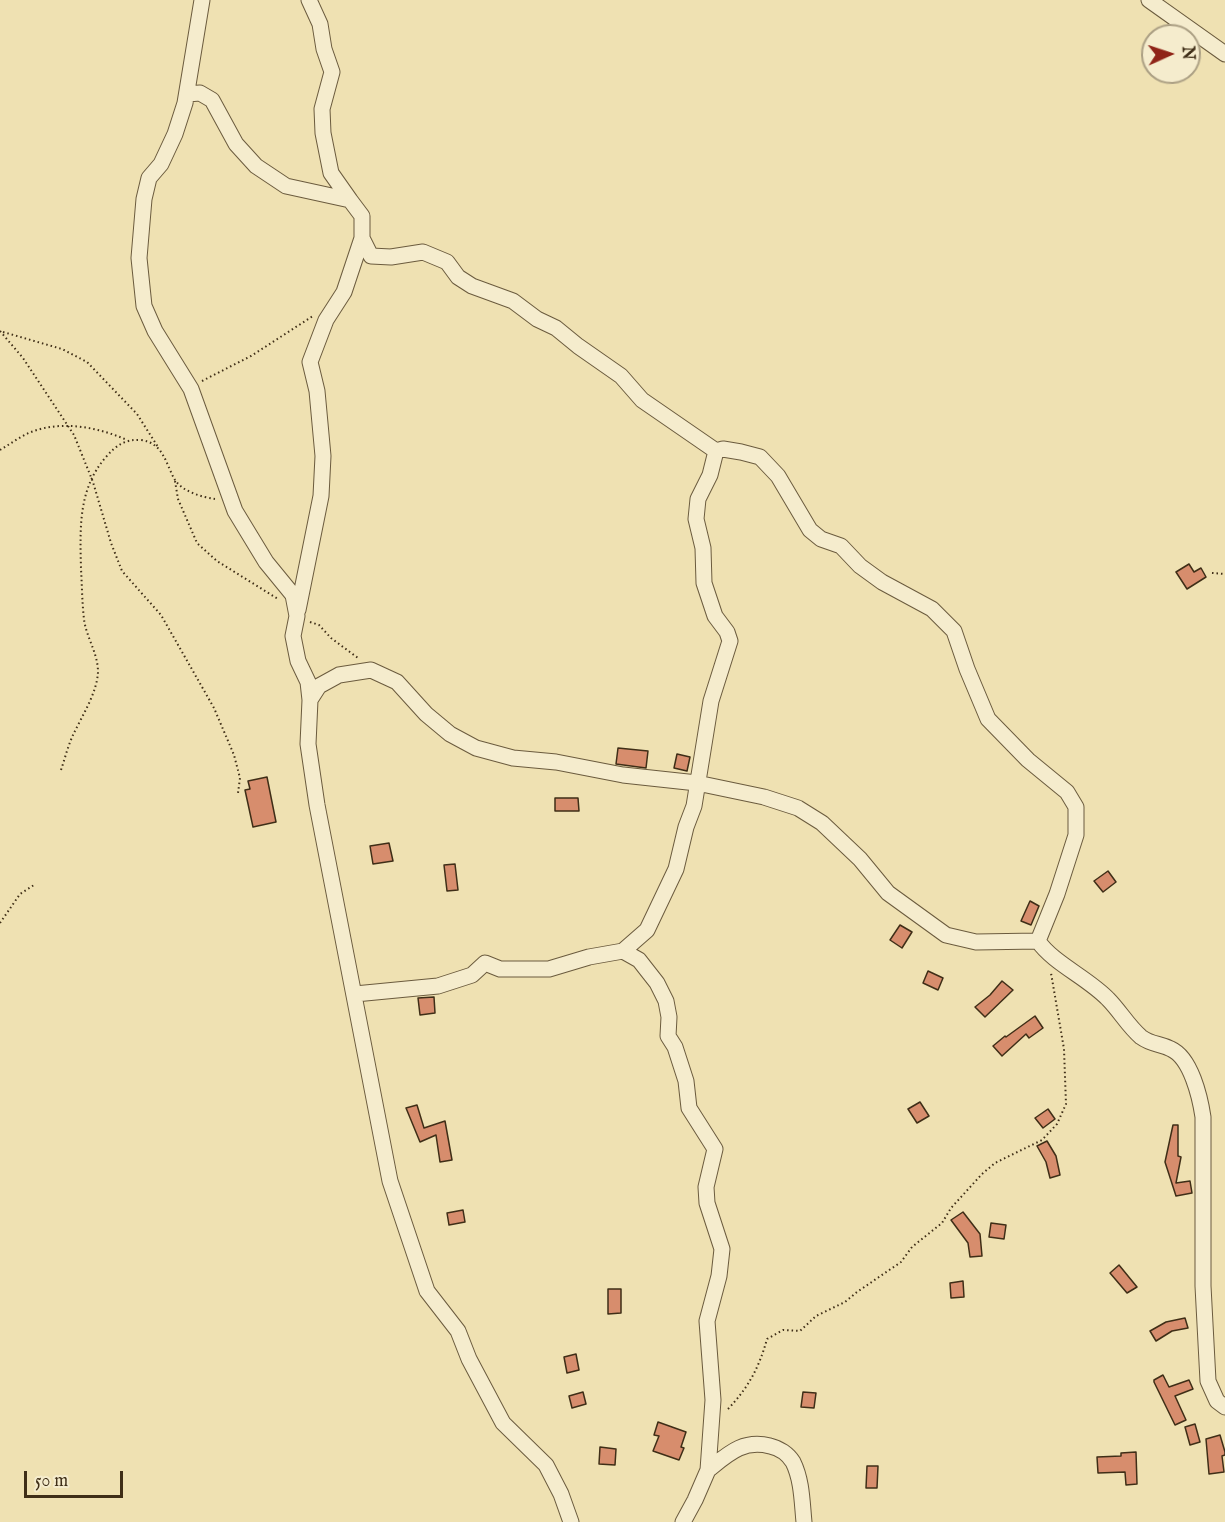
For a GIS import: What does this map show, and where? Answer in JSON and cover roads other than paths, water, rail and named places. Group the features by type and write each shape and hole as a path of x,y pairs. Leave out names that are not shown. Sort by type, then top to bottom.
{"street":[{"path":"202,0 187,94 175,134 160,164 149,178 144,199 139,258 144,306 155,331 192,388 235,511 266,562 293,595 297,616"},
{"path":"309,0 320,24 324,49 332,72 322,109 322,133 331,172 362,216 362,237 344,292 326,320 310,362 317,391 323,456 321,496 293,636 298,661 308,682 310,700 308,744 317,805 390,1181 427,1291 458,1331 469,1359 503,1423 546,1465 561,1494 571,1522"},
{"path":"1149,0 1225,54"},
{"path":"187,94 200,93 212,100 236,144 256,166 286,186 350,200"},
{"path":"362,237 371,256 391,257 423,252 447,262 458,277 472,286 513,301 600,360 621,376 642,400 716,451"},
{"path":"716,451 723,449 760,457 778,476 810,530 821,539 841,546 860,566 882,582 932,609 954,631 988,719 1028,760 1066,792 1076,807 1076,835 1041,946"},
{"path":"355,994 438,986 472,975 485,963 500,969 549,969 589,957 623,951 646,930 676,869 686,827 694,807 711,701 730,641 727,632 715,616 704,583 703,548 696,519 698,499 710,475 716,451"},
{"path":"310,700 319,686 339,675 371,670 397,682 426,714 450,735 476,748 513,758 556,762 623,775 697,783 764,797 798,808 822,822 852,851 888,893 946,935 976,942 1041,946 1066,965 1107,998 1135,1032 1151,1044 1171,1049 1184,1059 1200,1100 1203,1117 1203,1286 1208,1381 1217,1401 1225,1407"},
{"path":"623,951 639,960 657,982 666,1001 669,1017 668,1036 675,1047 686,1081 689,1108 715,1149 706,1187 712,1222 722,1249 719,1276 707,1321 712,1400 708,1470 683,1522"},
{"path":"708,1470 742,1446 758,1443 779,1448 792,1460 800,1484 804,1522"}]}
